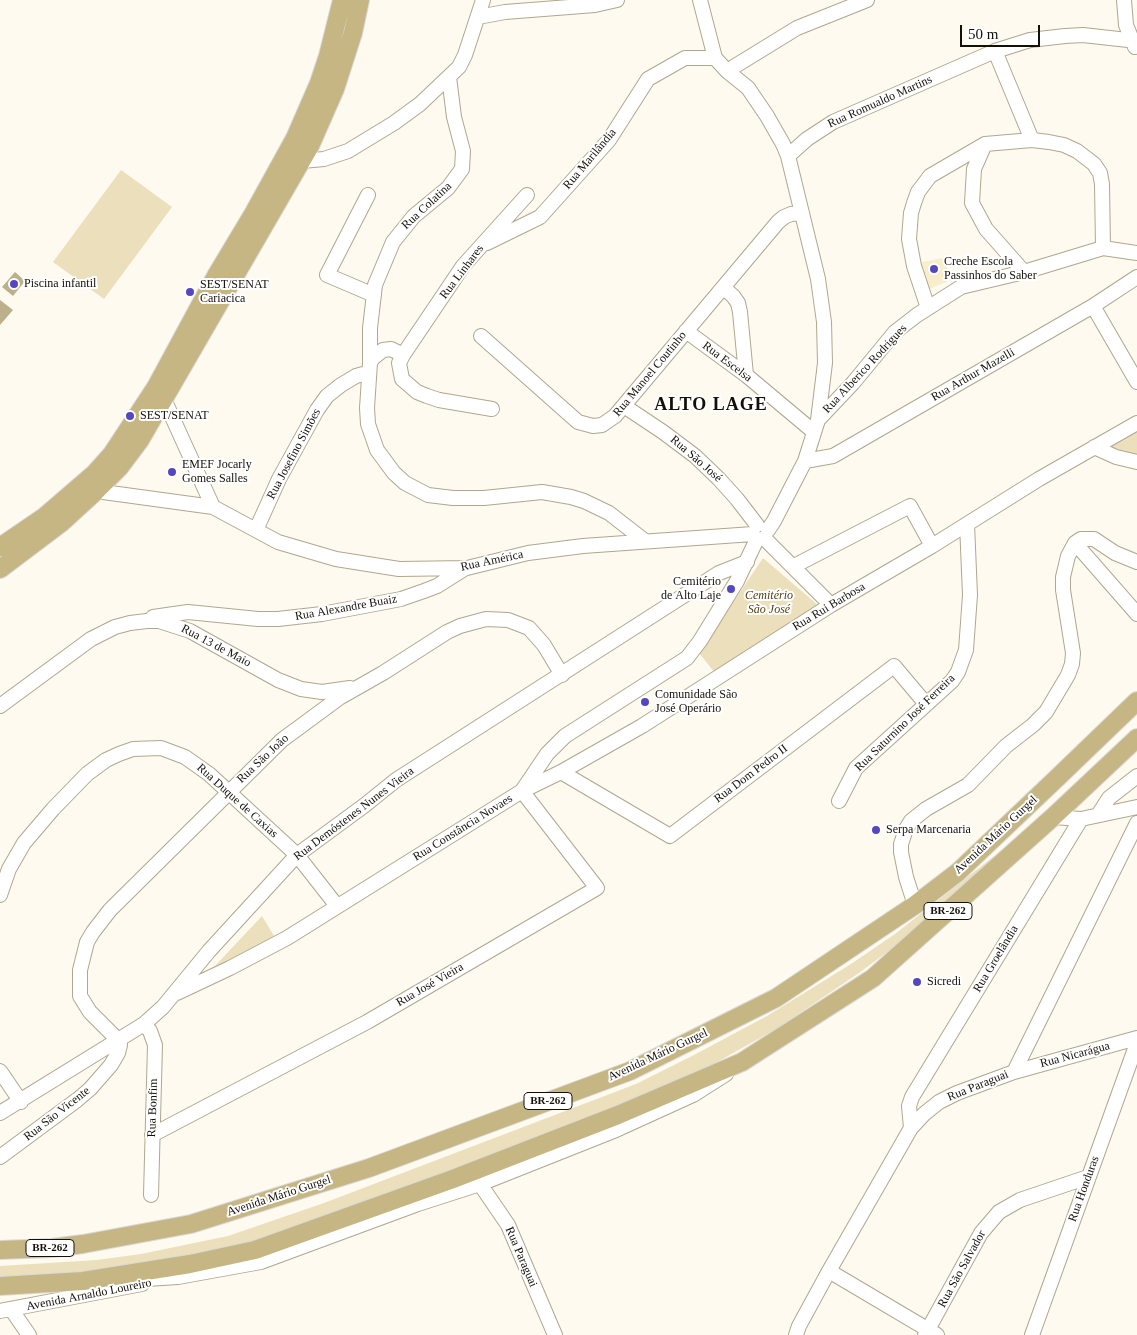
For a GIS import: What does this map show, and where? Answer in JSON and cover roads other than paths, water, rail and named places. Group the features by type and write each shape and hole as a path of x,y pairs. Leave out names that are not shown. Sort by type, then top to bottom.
{"main road":[{"path":"0,547 44,516 95,473 112,454 156,387 216,276 256,209 308,111 322,74 342,0"},
{"path":"0,569 61,523 96,491 119,468 140,440 302,161 335,89 353,33 360,0"},
{"name":"Avenida Mário Gurgel","path":"0,1250 68,1246 190,1224 369,1168 621,1074 776,998 915,905 958,872 1137,701"},
{"name":"Avenida Mário Gurgel","path":"0,1286 83,1281 190,1264 255,1250 618,1116 742,1062 873,978 1053,817 1137,738"}],"street":[{"path":"302,161 336,156 363,142 407,114 449,77 459,67 465,55 483,0"},
{"path":"478,18 505,12 595,5 617,0"},
{"path":"700,0 708,38 715,58 726,71 748,88 758,101 777,132 788,156 818,279 824,322 825,363 816,426 805,462"},
{"path":"726,71 798,28 867,0"},
{"path":"1124,0 1126,25 1135,44"},
{"name":"Rua Romualdo Martins","path":"788,156 807,139 834,122 996,51 1030,40 1083,35 1135,44"},
{"path":"996,51 1032,140"},
{"name":"Rua Marilândia","path":"482,245 527,225 540,217 609,140 648,79 685,58 715,58"},
{"name":"Rua Colatina","path":"449,77 454,117 463,151 462,169 448,188 414,216 400,232 393,242 375,285 370,328 370,370 367,408 371,437 377,450 394,473 411,486 428,495 453,498 484,498 542,492 571,497 609,513 645,541"},
{"path":"928,308 914,266 909,239 911,213 914,203 918,192 930,176 985,144 1032,140 1064,145 1077,151 1094,164 1100,173 1102,184 1103,248"},
{"path":"985,144 974,169 972,203 986,229 1024,272"},
{"name":"Rua Linhares","path":"403,355 463,266 527,195"},
{"path":"368,196 327,276 374,295"},
{"name":"Rua Manoel Coutinho","path":"481,336 578,422 593,426 602,425 615,416 624,406 778,222 791,214 802,213"},
{"name":"Rua Alberico Rodrigues","path":"816,426 896,332 928,308 961,287 1024,272 1103,248 1137,253"},
{"name":"Rua Arthur Mazelli","path":"805,462 833,456 1093,306 1137,277"},
{"path":"724,288 738,303 746,375"},
{"path":"1093,306 1137,382"},
{"name":"Rua Escelsa","path":"686,331 816,426"},
{"path":"370,370 378,354 390,349 403,355 399,369 402,379 417,392 440,400 492,409"},
{"name":"Rua Josefino Simões","path":"256,530 279,479 317,410 327,396 341,385 370,370"},
{"path":"164,399 212,507"},
{"name":"Rua São José","path":"624,406 695,456 719,479 738,499 760,532 831,605"},
{"name":"Rua Rui Barbosa","path":"522,791 561,772 680,703 831,605 932,546 1039,479 1137,423"},
{"path":"1094,447 1121,459 1137,462"},
{"name":"Rua Constância Novaes","path":"174,994 257,955 522,791 547,754 565,736 687,658 700,642 747,562 760,532 781,505 805,462"},
{"name":"Rua América","path":"96,491 212,507 278,542 316,554 364,565 399,570 467,568 543,551 583,546 760,532"},
{"path":"794,566 910,506 932,546"},
{"name":"Rua Saturnino José Ferreira","path":"839,801 856,768 952,681 958,672 966,650 970,595 967,524"},
{"path":"915,905 906,877 901,852 901,844 911,821 926,809 968,785 1006,746 1033,725 1046,712 1068,675 1073,653 1063,590 1063,577 1068,556 1075,543 1081,539 1094,539 1115,552 1137,562"},
{"path":"1075,543 1137,614"},
{"name":"Rua Demóstenes Nunes Vieira","path":"0,1114 144,1024 174,994 209,951 297,855 411,769 562,675 719,573 747,562"},
{"name":"Rua Alexandre Buaiz","path":"130,623 188,612 272,619 335,612 401,598 424,591 437,586 467,568"},
{"name":"Rua São João","path":"118,1040 90,1012 80,996 80,970 87,942 92,932 110,910 227,792 282,740 361,685 447,632 460,626 486,619 508,620 529,628 544,645 562,675"},
{"name":"Rua 13 de Maio","path":"0,706 90,639 104,631 130,623 160,621 175,625 278,680 301,689 313,692 334,691 361,685"},
{"name":"Rua Dom Pedro II","path":"561,772 670,836 894,666 926,704"},
{"name":"Rua Duque de Caxias","path":"0,894 9,869 34,830 87,774 106,760 119,754 147,747 172,751 198,765 297,855 338,906"},
{"path":"1098,815 1109,798 1137,776"},
{"name":"Rua José Vieira","path":"152,1135 366,1022 597,888 522,791"},
{"path":"1053,817 1081,819 1137,807"},
{"name":"Rua Groelândia","path":"911,1128 909,1106 912,1097 1081,819"},
{"name":"Rua Paraguai","path":"796,1335 829,1271 911,1128 939,1102 957,1093 1014,1072 1137,822"},
{"name":"Rua Bonfim","path":"144,1024 150,1031 155,1045 150,1195"},
{"name":"Rua Nicarágua","path":"1014,1072 1137,1038"},
{"name":"Rua São Vicente","path":"0,1157 90,1089 111,1065 118,1053 120,1045 118,1040"},
{"name":"Rua Honduras","path":"1032,1335 1137,1043"},
{"name":"Avenida Mário Gurgel","path":"83,1281 178,1277 261,1262 418,1204 480,1184 616,1130 707,1088 742,1062"},
{"path":"0,1071 21,1102"},
{"name":"Rua São Salvador","path":"930,1333 981,1232 999,1212 1020,1200 1088,1178"},
{"name":"Rua Paraguai","path":"480,1184 508,1224 555,1335"},
{"path":"829,1271 930,1333"},
{"name":"Avenida Arnaldo Loureiro","path":"6,1310 178,1277"},
{"path":"6,1310 28,1335"}],"place":[{"name":"Creche Escola Passinhos do Saber","path":"934,269"},
{"name":"Piscina infantil","path":"14,284"},
{"name":"SEST/SENAT Cariacica","path":"190,292"},
{"name":"SEST/SENAT","path":"130,416"},
{"name":"EMEF Jocarly Gomes Salles","path":"172,472"},
{"name":"Cemitério de Alto Laje","path":"731,589"},
{"name":"Comunidade São José Operário","path":"645,702"},
{"name":"Serpa Marcenaria","path":"876,830"},
{"name":"Sicredi","path":"917,982"}],"district":[{"name":"ALTO LAGE","path":"711,405"}],"park label":[{"name":"Cemitério São José","path":"769,603"}]}
